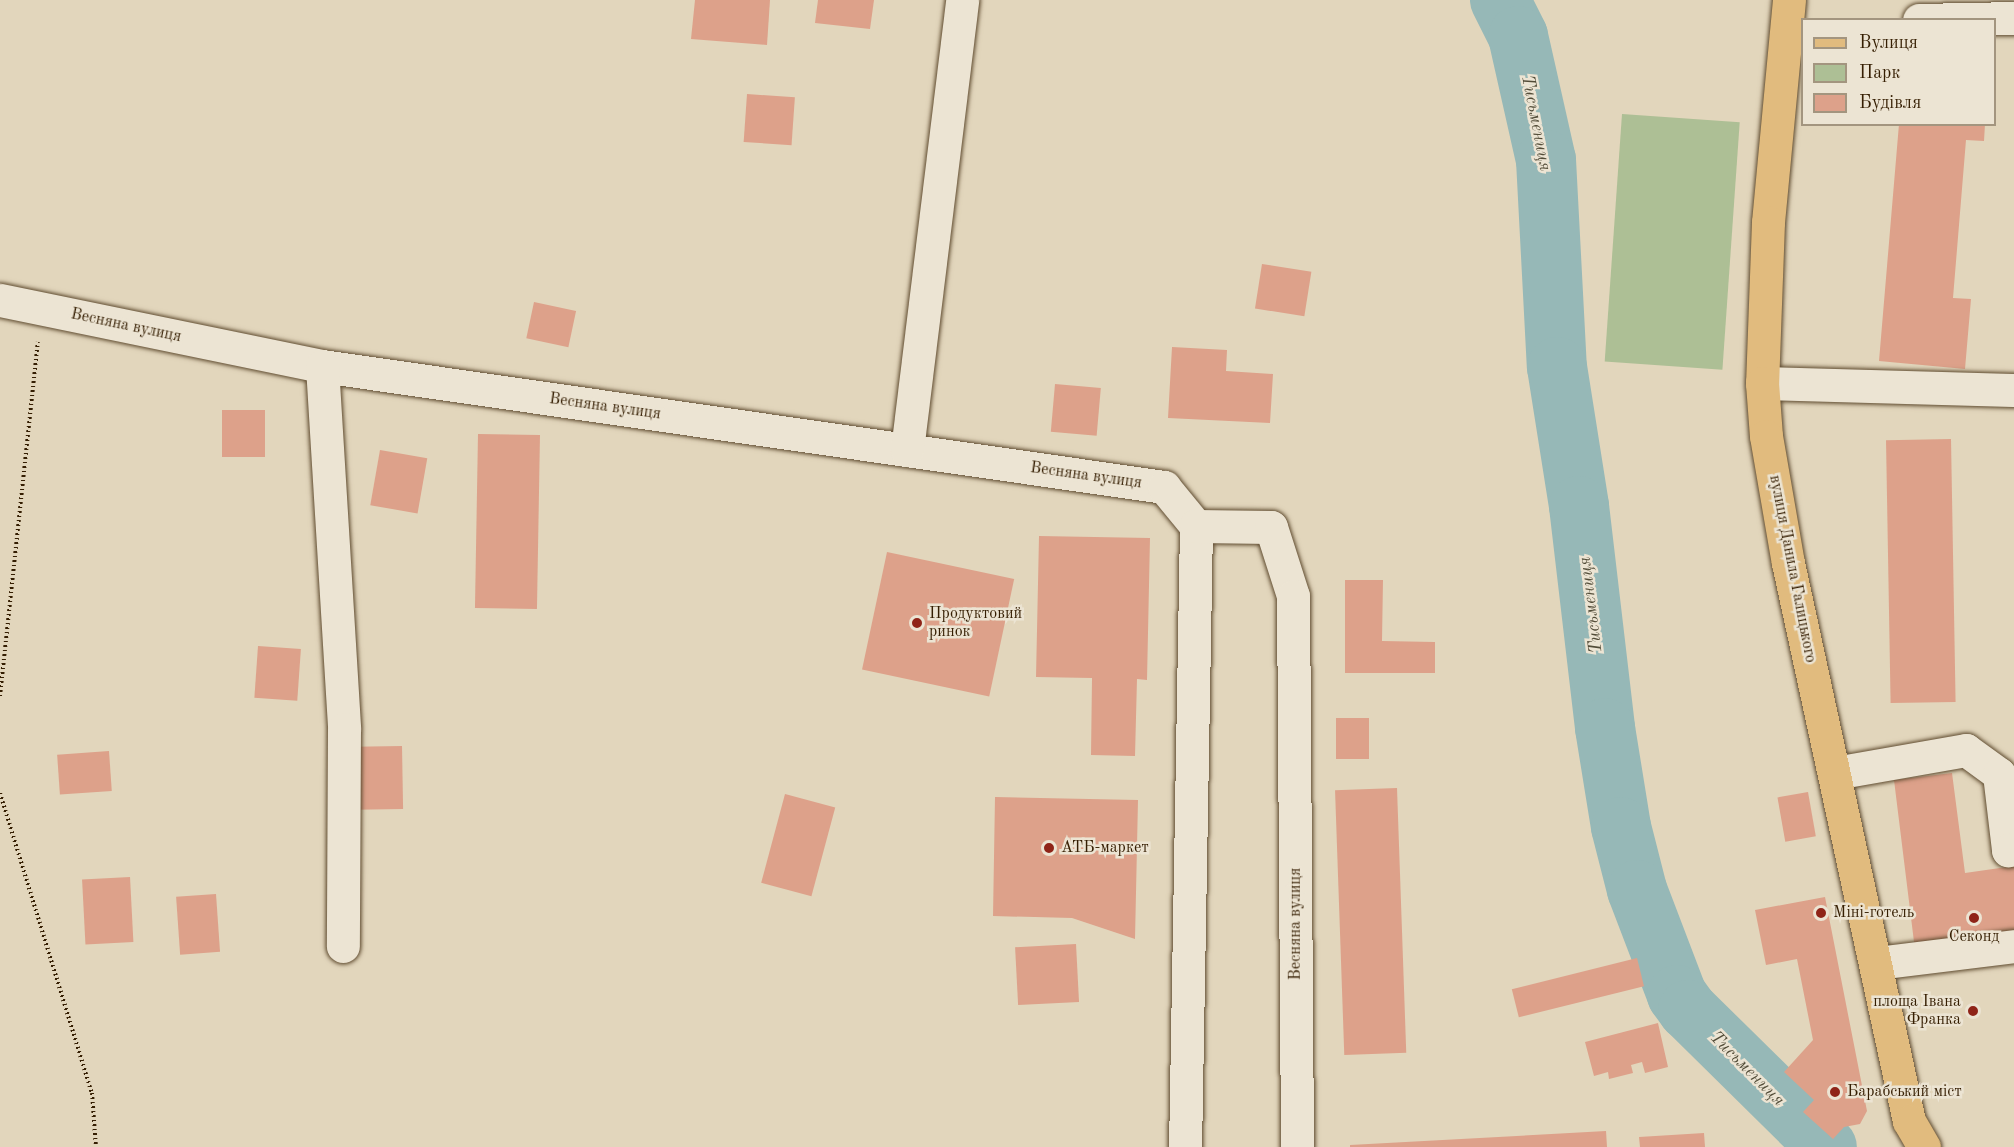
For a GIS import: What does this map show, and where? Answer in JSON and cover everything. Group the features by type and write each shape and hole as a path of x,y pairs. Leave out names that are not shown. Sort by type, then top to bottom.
{"main road":[{"name":"вулиця Данила Галицького","path":"1789,0 1794,35 1768,222 1762,383 1766,436 1788,563 1914,1141"}],"street":[{"path":"907,450 962,0"},
{"path":"1996,18 2014,18"},
{"name":"Весняна вулиця","path":"0,300 322,366 1164,487 1196,526 1271,527 1293,596 1298,1147"},
{"path":"322,366 344,729 343,946"},
{"path":"1762,383 2014,390"},
{"path":"1185,1147 1196,526"},
{"path":"1835,773 1966,750 1999,774 2008,850 2014,849"},
{"path":"1876,963 2014,946"}],"path":[{"path":"0,696 42,308"},
{"path":"0,793 92,1093 96,1147"}],"green space":[{"path":"1622,114 1740,122 1722,370 1605,361"}],"building":[{"path":"695,0 770,0 767,45 691,39"},
{"path":"818,0 874,0 870,29 815,23"},
{"path":"747,94 795,97 792,145 744,142"},
{"path":"1899,126 1985,126 1984,141 1966,140 1953,298 1971,299 1965,369 1879,361"},
{"path":"1262,264 1311,272 1304,316 1255,308"},
{"path":"534,302 576,311 568,347 526,338"},
{"path":"1172,347 1227,350 1226,371 1273,374 1270,423 1168,418"},
{"path":"1055,384 1101,388 1097,436 1051,432"},
{"path":"222,410 265,410 265,457 222,457"},
{"path":"478,434 540,435 537,609 475,608"},
{"path":"1951,439 1956,702 1891,703 1886,440"},
{"path":"380,450 427,458 418,513 370,505"},
{"path":"1039,536 1150,538 1147,680 1137,679 1135,756 1091,755 1092,678 1036,677"},
{"path":"887,552 1014,579 989,696 862,669"},
{"path":"1345,580 1383,580 1382,641 1435,642 1435,673 1345,673"},
{"path":"258,646 301,649 297,701 254,698"},
{"path":"1336,718 1369,718 1369,759 1336,759"},
{"path":"402,746 403,809 355,810 354,747"},
{"path":"109,751 112,791 60,795 57,755"},
{"path":"1952,773 1965,873 2014,866 2014,938 1915,950 1894,780"},
{"path":"1397,788 1406,1053 1344,1055 1335,790"},
{"path":"1808,792 1816,836 1785,842 1777,797"},
{"path":"785,794 835,807 811,896 761,883"},
{"path":"995,797 1138,800 1135,939 1072,918 993,916"},
{"path":"130,877 133,942 85,944 82,880"},
{"path":"216,894 220,952 180,955 176,897"},
{"path":"1825,897 1867,1111 1860,1124 1844,1127 1833,1139 1803,1112 1814,1100 1784,1072 1813,1040 1797,959 1766,965 1755,910"},
{"path":"1076,944 1079,1002 1018,1005 1015,947"},
{"path":"1637,958 1644,986 1519,1017 1512,989"},
{"path":"1658,1023 1668,1067 1645,1073 1642,1062 1631,1065 1633,1073 1609,1079 1608,1072 1594,1076 1585,1042"},
{"path":"1606,1131 1607,1147 1350,1147 1350,1145"},
{"path":"1704,1133 1705,1147 1640,1147 1639,1137"}],"waterway":[{"name":"Тисьмениця","path":"1500,0 1518,36 1546,160 1557,367 1579,506 1605,728 1621,827 1637,890 1677,995 1688,1010 1827,1147"}],"place":[{"name":"Продуктовий ринок","path":"917,623"},
{"name":"АТБ-маркет","path":"1049,848"},
{"name":"Міні-готель","path":"1821,913"},
{"name":"Секонд","path":"1974,918"},
{"name":"площа Івана Франка","path":"1973,1011"},
{"name":"Барабський міст","path":"1835,1092"}]}
